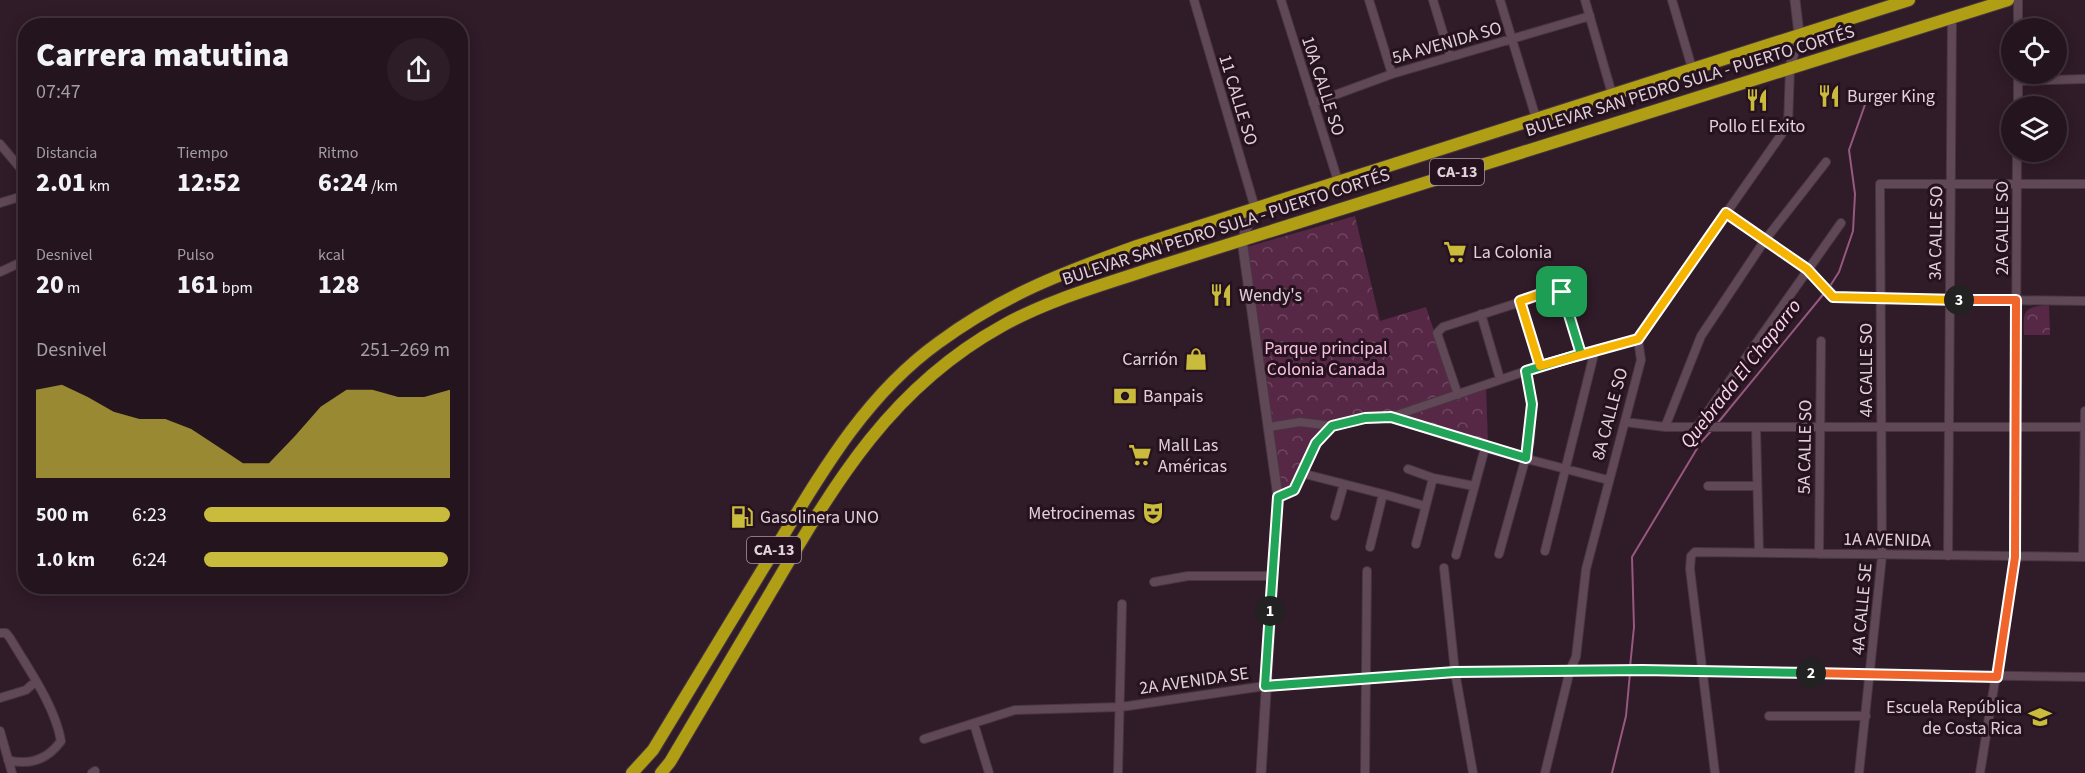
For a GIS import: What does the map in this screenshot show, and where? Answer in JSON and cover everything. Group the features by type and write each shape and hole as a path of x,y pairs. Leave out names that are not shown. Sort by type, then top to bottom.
{"highway":[{"name":"BULEVAR SAN PEDRO SULA - PUERTO CORTÉS","path":"632,773 653,750 817,478 870,405 937,343 990,308 1052,276 1338,181 1909,0"},
{"name":"BULEVAR SAN PEDRO SULA - PUERTO CORTÉS","path":"661,773 670,762 808,527 861,448 901,402 949,361 1001,326 1052,303 1242,240 2008,0"}],"street":[{"name":"11 CALLE SO","path":"1194,0 1255,208"},
{"name":"10A CALLE SO","path":"1281,0 1338,181"},
{"path":"1369,0 1392,74"},
{"path":"1433,0 1450,56"},
{"path":"1500,0 1536,118"},
{"path":"1585,0 1612,94"},
{"path":"1672,0 1692,68"},
{"path":"1269,427 1300,422 1332,426 1365,418 1391,417 1540,366 1638,339 1788,126 1790,67 1799,34 1795,0"},
{"path":"2018,0 2018,18"},
{"name":"5A AVENIDA SO","path":"1313,102 1392,74 1590,16"},
{"name":"3A CALLE SO","path":"1948,556 1952,18"},
{"path":"2067,78 2085,79"},
{"path":"2,148 18,166"},
{"path":"1665,427 1701,336 1765,240 1826,162"},
{"name":"2A CALLE SO","path":"1980,773 2015,557 2017,162"},
{"name":"4A CALLE SO","path":"1882,556 1880,184 1951,184"},
{"path":"1951,184 2085,184"},
{"path":"0,203 18,197"},
{"path":"1255,208 1242,240 1278,497 1261,773"},
{"path":"1726,213 1807,269 1829,293 1837,298 2085,301"},
{"path":"1698,427 1841,223"},
{"path":"0,272 18,264"},
{"path":"1458,395 1437,333 1443,327 1520,301 1561,289 1581,354"},
{"path":"1520,301 1540,366"},
{"path":"1480,315 1500,379"},
{"name":"8A CALLE SO","path":"1545,773 1580,636 1586,569 1641,360 1638,339"},
{"name":"5A CALLE SO","path":"1819,554 1821,341"},
{"path":"1545,551 1595,350"},
{"path":"1499,554 1526,458 1532,404 1526,371"},
{"path":"2084,557 2085,411"},
{"path":"1391,417 1485,448 1608,480"},
{"path":"1625,422 1665,427 2085,427"},
{"path":"1278,497 1294,490 1316,443 1332,426"},
{"path":"1756,427 1759,552"},
{"path":"1456,555 1485,448"},
{"path":"1408,469 1433,478 1474,486"},
{"path":"1301,473 1425,506"},
{"path":"1416,544 1433,478"},
{"path":"1335,516 1344,484"},
{"path":"1708,486 1757,486"},
{"path":"1370,547 1383,494"},
{"name":"1A AVENIDA","path":"1701,673 1691,556 1700,551 1882,556 2084,557"},
{"name":"4A CALLE SE","path":"1859,773 1882,556"},
{"path":"1444,568 1455,672 1473,773"},
{"path":"1365,773 1366,571"},
{"path":"1154,582 1188,576 1272,576"},
{"path":"1118,773 1122,604"},
{"path":"0,633 6,633 10,638 36,681 58,725 61,741 52,754 41,759 23,762 8,760"},
{"name":"2A AVENIDA SE","path":"924,739 1015,710 1121,707 1265,686 1455,672 1642,670 1701,673 2085,676"},
{"path":"1701,673 1715,773"},
{"path":"0,698 26,690 36,681"},
{"path":"1769,716 1866,716"},
{"path":"974,724 989,773"},
{"path":"0,731 12,773"}],"green space":[{"name":"Parque principal Colonia Canada","path":"1355,216 1380,321 1426,307 1455,394 1389,416 1331,423 1294,490 1278,497 1243,248"},
{"path":"2049,305 2050,335 2024,335 2026,311 2034,307"},
{"path":"1486,387 1488,444 1397,417"}],"waterway":[{"name":"Quebrada El Chaparro","path":"1830,286 1839,272 1853,231 1855,194 1849,150 1868,96"},
{"name":"Quebrada El Chaparro","path":"1716,425 1826,291"},
{"name":"Quebrada El Chaparro","path":"1630,667 1634,627 1632,557 1701,442 1712,430"},
{"name":"Quebrada El Chaparro","path":"1612,773 1626,716 1630,673"}],"place":[{"name":"Burger King","path":"1829,96"},
{"name":"Pollo El Exito","path":"1757,100"},
{"name":"La Colonia","path":"1455,252"},
{"name":"Wendy's","path":"1221,295"},
{"name":"Carrión","path":"1196,359"},
{"name":"Banpais","path":"1125,396"},
{"name":"Mall Las Américas","path":"1140,455"},
{"name":"Metrocinemas","path":"1153,513"},
{"name":"Gasolinera UNO","path":"742,517"},
{"name":"Escuela República de Costa Rica","path":"2040,717"}],"route":[{"path":"1562,292 1558,288 1520,301 1540,366 1581,354 1595,350 1638,339 1653,314 1726,213 1807,269 1833,297 1882,300 2016,300 2015,557 1997,677 1701,673 1642,670 1513,671 1366,677 1265,686 1278,497 1294,490 1316,443 1332,426 1365,418 1391,417 1485,448 1526,458 1530,442 1532,404 1526,371 1581,354 1562,292"}]}
